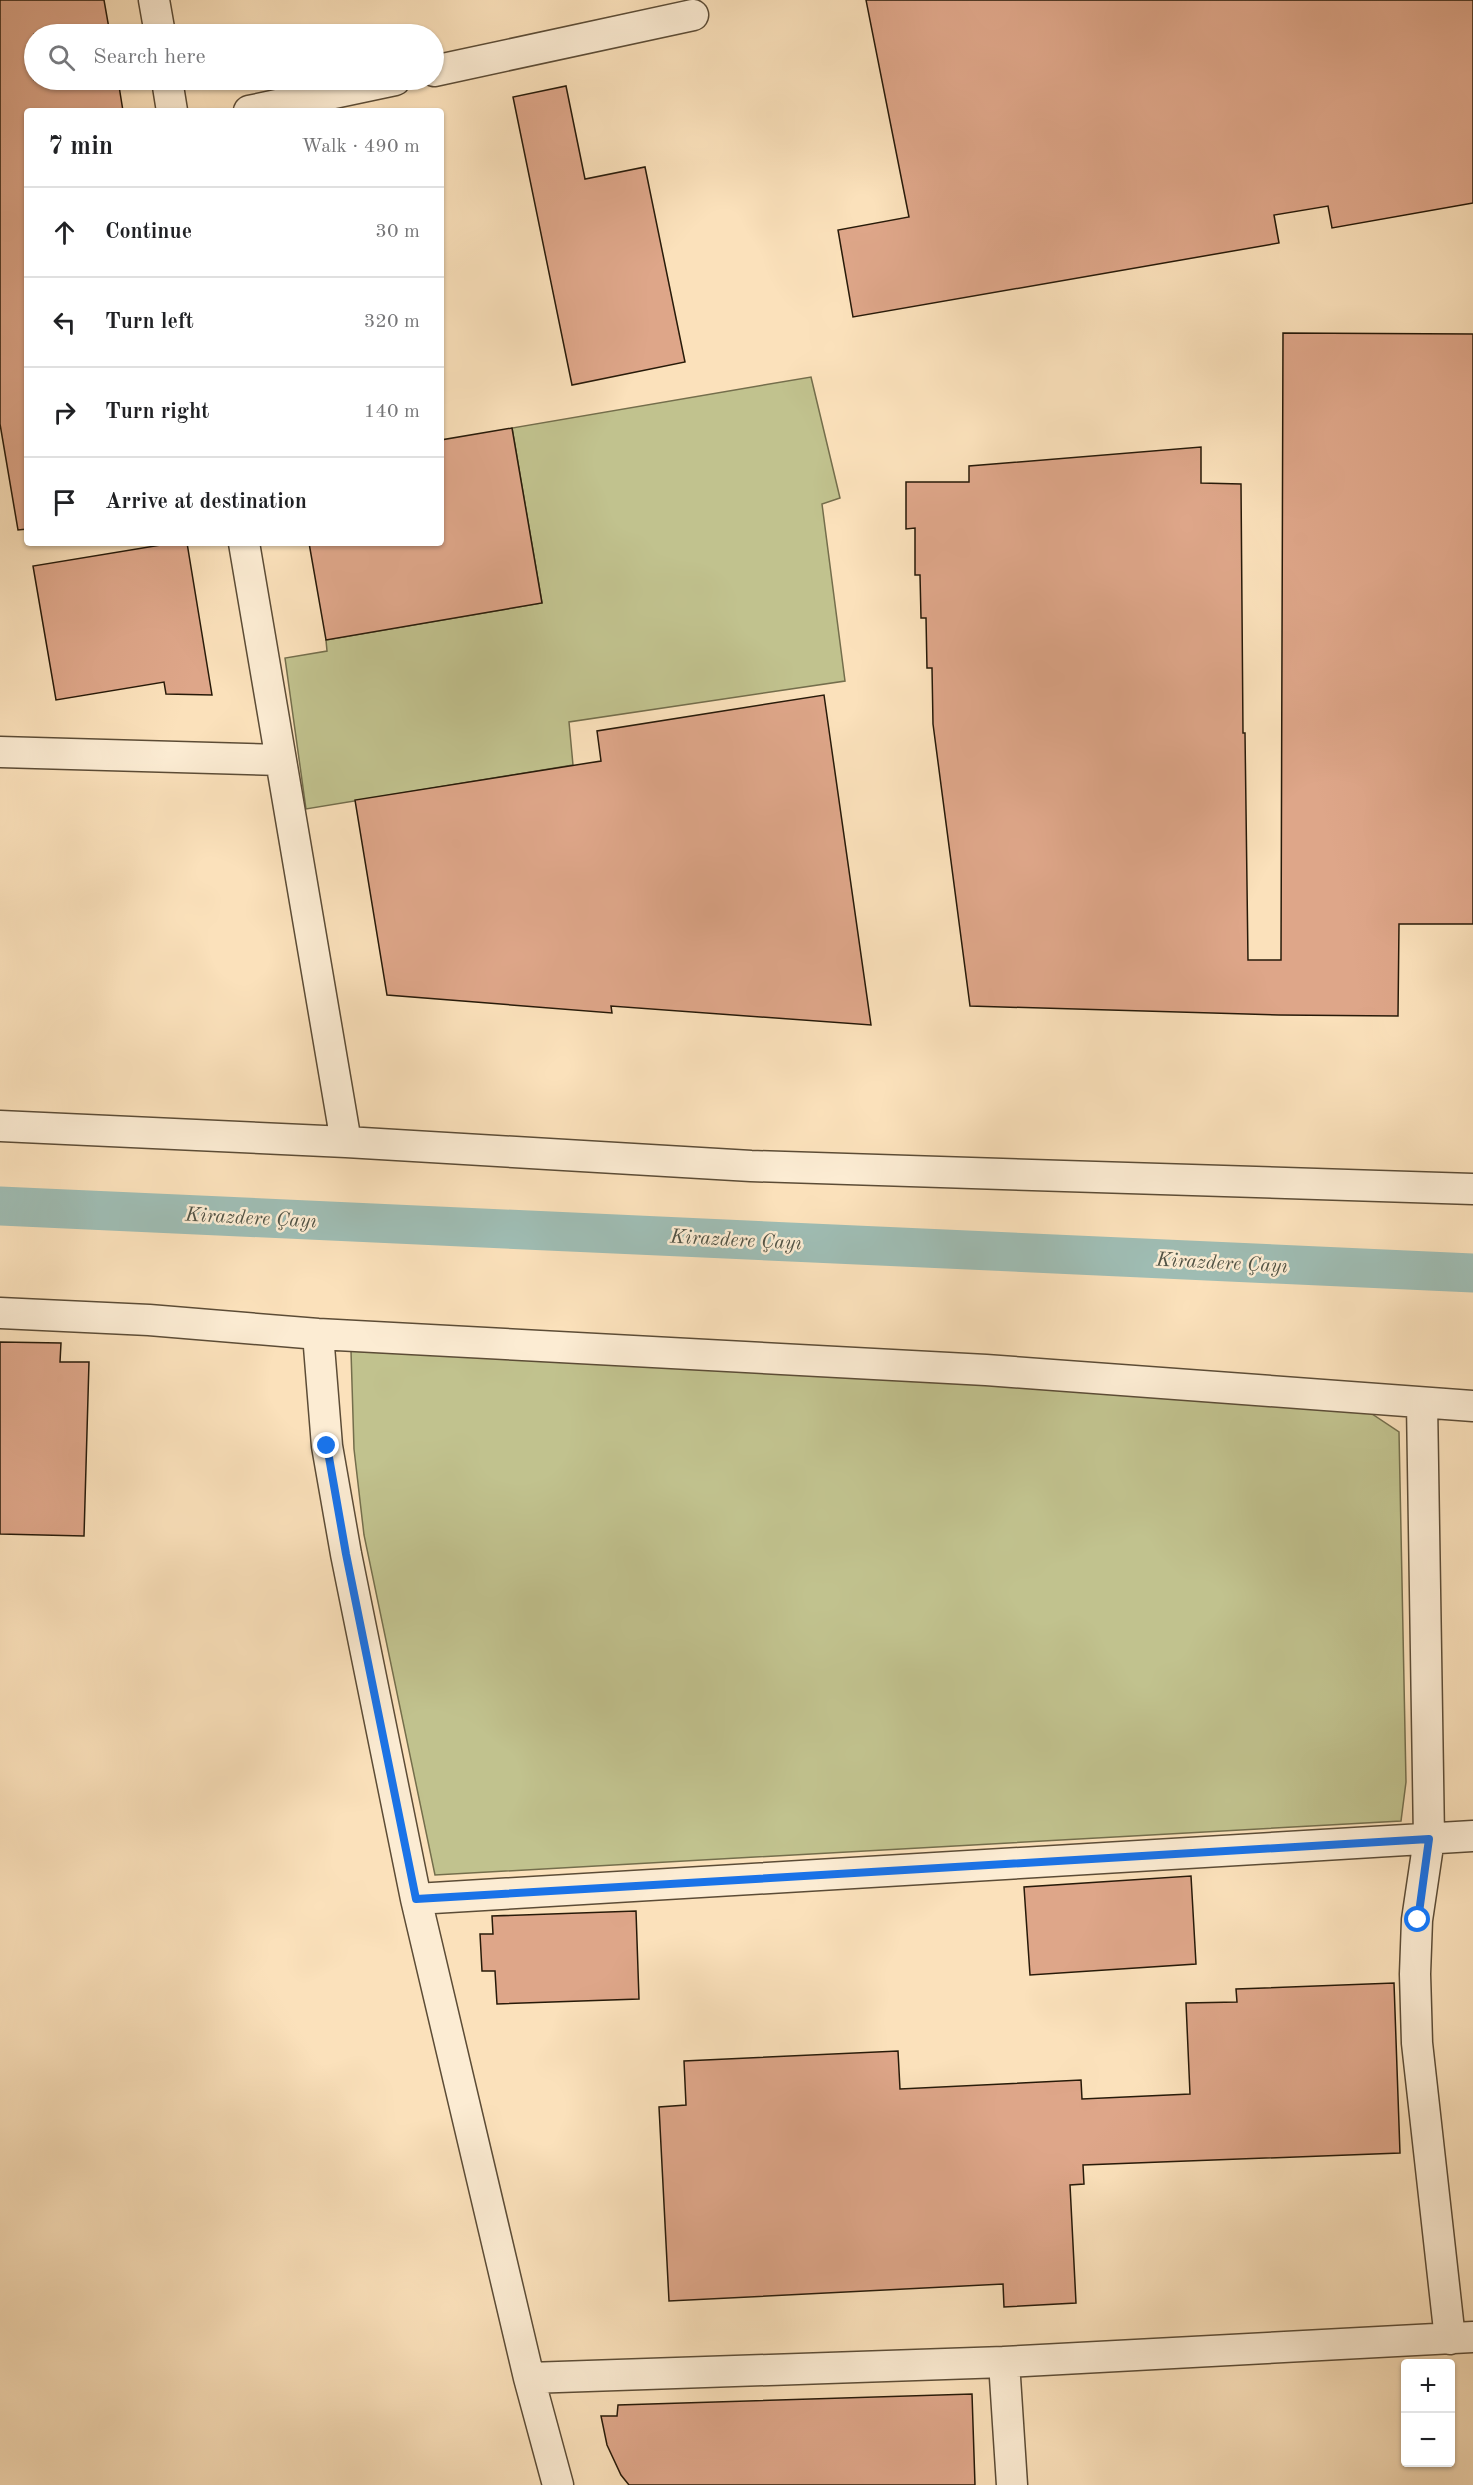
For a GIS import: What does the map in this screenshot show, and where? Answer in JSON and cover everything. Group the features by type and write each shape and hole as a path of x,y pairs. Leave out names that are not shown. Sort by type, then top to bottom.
{"street":[{"path":"154,0 158,24"},
{"path":"444,69 693,15"},
{"path":"169,90 172,108"},
{"path":"263,108 348,90"},
{"path":"244,546 346,1142"},
{"path":"0,752 280,760"},
{"path":"0,1126 346,1142 751,1166 1473,1189"},
{"path":"0,1313 149,1320 318,1334 986,1370 1473,1407"},
{"path":"318,1334 327,1446 348,1566 416,1899 529,2378 558,2485"},
{"path":"529,2378 1004,2362 1461,2338 1418,2043 1415,1974 1418,1920 1429,1839 1422,1403"},
{"path":"416,1899 1473,1836"},
{"path":"1004,2362 1012,2485"}],"green space":[{"path":"811,377 840,498 822,504 845,681 569,722 573,765 306,809 285,658 327,651 326,640 542,603 512,428"},
{"path":"351,1351 1014,1383 1369,1412 1399,1432 1406,1782 1401,1821 435,1875 364,1535 354,1449"}],"building":[{"path":"0,0 104,0 108,24 24,24 24,90 120,90 123,108 24,108 24,529 18,530 0,424"},
{"path":"866,0 1473,0 1473,203 1332,228 1328,206 1274,215 1279,243 853,317 838,230 909,217"},
{"path":"566,86 585,179 645,167 685,362 572,385 513,97"},
{"path":"1283,333 1473,334 1473,924 1399,924 1398,1016 970,1006 933,724 932,668 927,668 926,618 921,618 920,575 915,575 915,528 906,529 906,482 969,482 969,466 1201,447 1201,483 1241,484 1248,960 1281,960"},
{"path":"512,428 542,603 326,640 310,546 444,546 444,439"},
{"path":"155,546 187,546 212,695 166,694 164,682 56,700 33,566"},
{"path":"824,695 871,1025 611,1006 612,1013 387,995 355,800 601,761 597,731"},
{"path":"0,1342 61,1343 60,1362 89,1362 84,1536 0,1534"},
{"path":"1191,1876 1196,1964 1030,1975 1024,1887"},
{"path":"636,1911 639,1999 497,2004 495,1971 482,1971 480,1934 493,1934 492,1916"},
{"path":"1394,1983 1400,2153 1083,2165 1084,2184 1070,2185 1076,2303 1004,2307 1003,2284 669,2301 659,2107 686,2105 684,2061 898,2051 900,2089 1081,2080 1082,2099 1190,2094 1186,2003 1237,2002 1236,1989"},
{"path":"972,2394 975,2485 629,2485 621,2475 607,2445 601,2416 617,2416 618,2405"}],"waterway":[{"name":"Kirazdere Çayı","path":"0,1206 1473,1273"}],"route":[{"path":"327,1446 346,1554 416,1899 1429,1839 1418,1920"}]}
